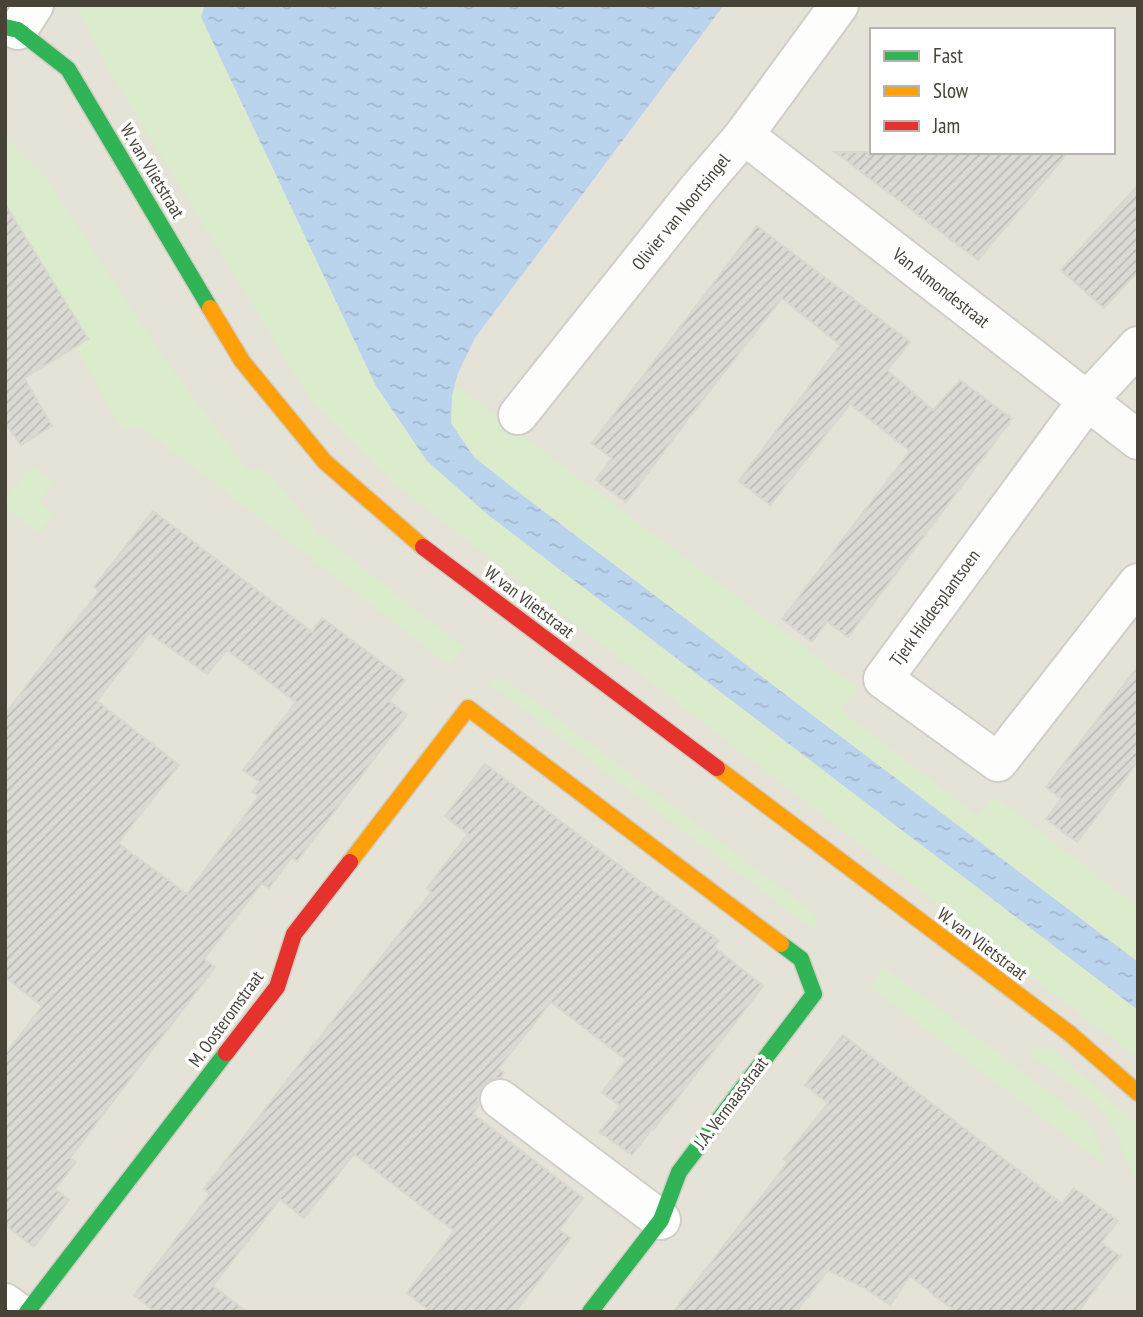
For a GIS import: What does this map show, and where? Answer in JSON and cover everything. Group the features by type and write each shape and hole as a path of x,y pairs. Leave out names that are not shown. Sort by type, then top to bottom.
{"street":[{"name":"Olivier van Noortsingel","path":"518,415 744,135 839,5"},
{"name":"W. van Vlietstraat","path":"19,21 68,69 242,361 324,462 426,549 1069,1033 1138,1093"},
{"name":"Van Almondestraat","path":"744,135 1138,440"},
{"name":"Tjerk Hiddesplantsoen","path":"1138,345 1087,401 883,679 998,762 1138,583"},
{"name":"J.A. Vermaasstraat","path":"468,708 801,959 814,994 679,1172 661,1220 590,1312"},
{"name":"M. Oosteromstraat","path":"27,1312 276,987 294,934 468,708"},
{"path":"500,1099 661,1220"},
{"path":"5,1303 17,1312"}],"shaded area":[{"path":"5,5 1138,5 1138,1312 5,1312"}],"green space":[{"path":"76,5 205,5 201,17 376,386 487,514 1138,1010 1138,1059 393,483 310,399 107,67"},
{"path":"5,137 44,175 163,357 246,468 266,470 319,533 463,647 449,665 143,428 122,429 5,223"},
{"path":"455,385 858,688 841,710 977,816 994,796 1138,907 1138,962 474,457 451,423"},
{"path":"32,465 54,482 39,502 54,514 39,533 5,507 5,499"},
{"path":"499,679 507,680 815,914 814,931 489,683"},
{"path":"884,967 1085,1119 1095,1134 1106,1166 870,987"},
{"path":"1051,1047 1138,1125 1138,1180 1126,1162 1115,1130 1097,1105 1029,1053 1032,1049"}],"water":[{"path":"205,5 724,5 475,338 458,373 452,396 451,423 474,457 517,491 1138,962 1138,1010 487,514 427,461 376,386 201,17"}],"building":[{"path":"835,152 1066,154 978,260"},
{"path":"1138,185 1138,271 1104,308 1061,270"},
{"path":"5,204 88,339 24,378 52,426 21,445 5,423"},
{"path":"757,226 910,342 887,370 933,410 960,380 1012,419 848,637 827,621 812,642 782,619 910,451 850,404 770,505 739,481 840,345 782,298 626,502 596,480 612,458 592,443"},
{"path":"153,511 312,632 322,618 405,680 389,701 407,715 297,861 292,857 269,888 262,883 204,959 215,967 70,1158 76,1162 55,1189 69,1200 34,1247 5,1225 5,1055 42,1006 5,977 5,714 99,591 94,587","holes":["149,633 207,674 227,650 296,702 243,770 260,782 252,792 259,796 187,894 118,843 179,765 97,701"]},
{"path":"1138,666 1138,761 1077,842 1046,819 1061,799 1046,787"},
{"path":"485,764 719,941 714,947 763,986 632,1155 600,1132 620,1106 602,1092 626,1060 551,1002 498,1069 504,1073 500,1078 491,1079 483,1085 478,1096 479,1105 473,1114 583,1198 559,1230 571,1238 515,1312 431,1312 407,1293 454,1231 354,1154 304,1218 280,1199 213,1286 247,1312 155,1312 134,1295 210,1194 204,1189 431,892 427,888 468,834 445,816"},
{"path":"843,1035 1062,1204 1074,1188 1118,1221 1101,1243 1120,1256 1078,1312 956,1312 910,1276 890,1305 863,1287 828,1270 796,1312 673,1312 788,1162 784,1159 828,1103 805,1085"}],"traffic: fast":[{"path":"5,27 18,30 68,69 210,308"},
{"path":"590,1312 661,1220 679,1172 814,994 801,959 781,944"},
{"path":"27,1312 226,1053"}],"traffic: slow":[{"path":"210,308 242,361 325,462 423,547"},
{"path":"350,862 468,708 781,944"},
{"path":"717,768 1069,1033 1138,1093"}],"traffic: jam":[{"path":"423,547 717,768"},
{"path":"226,1053 277,987 294,934 350,862"}]}
